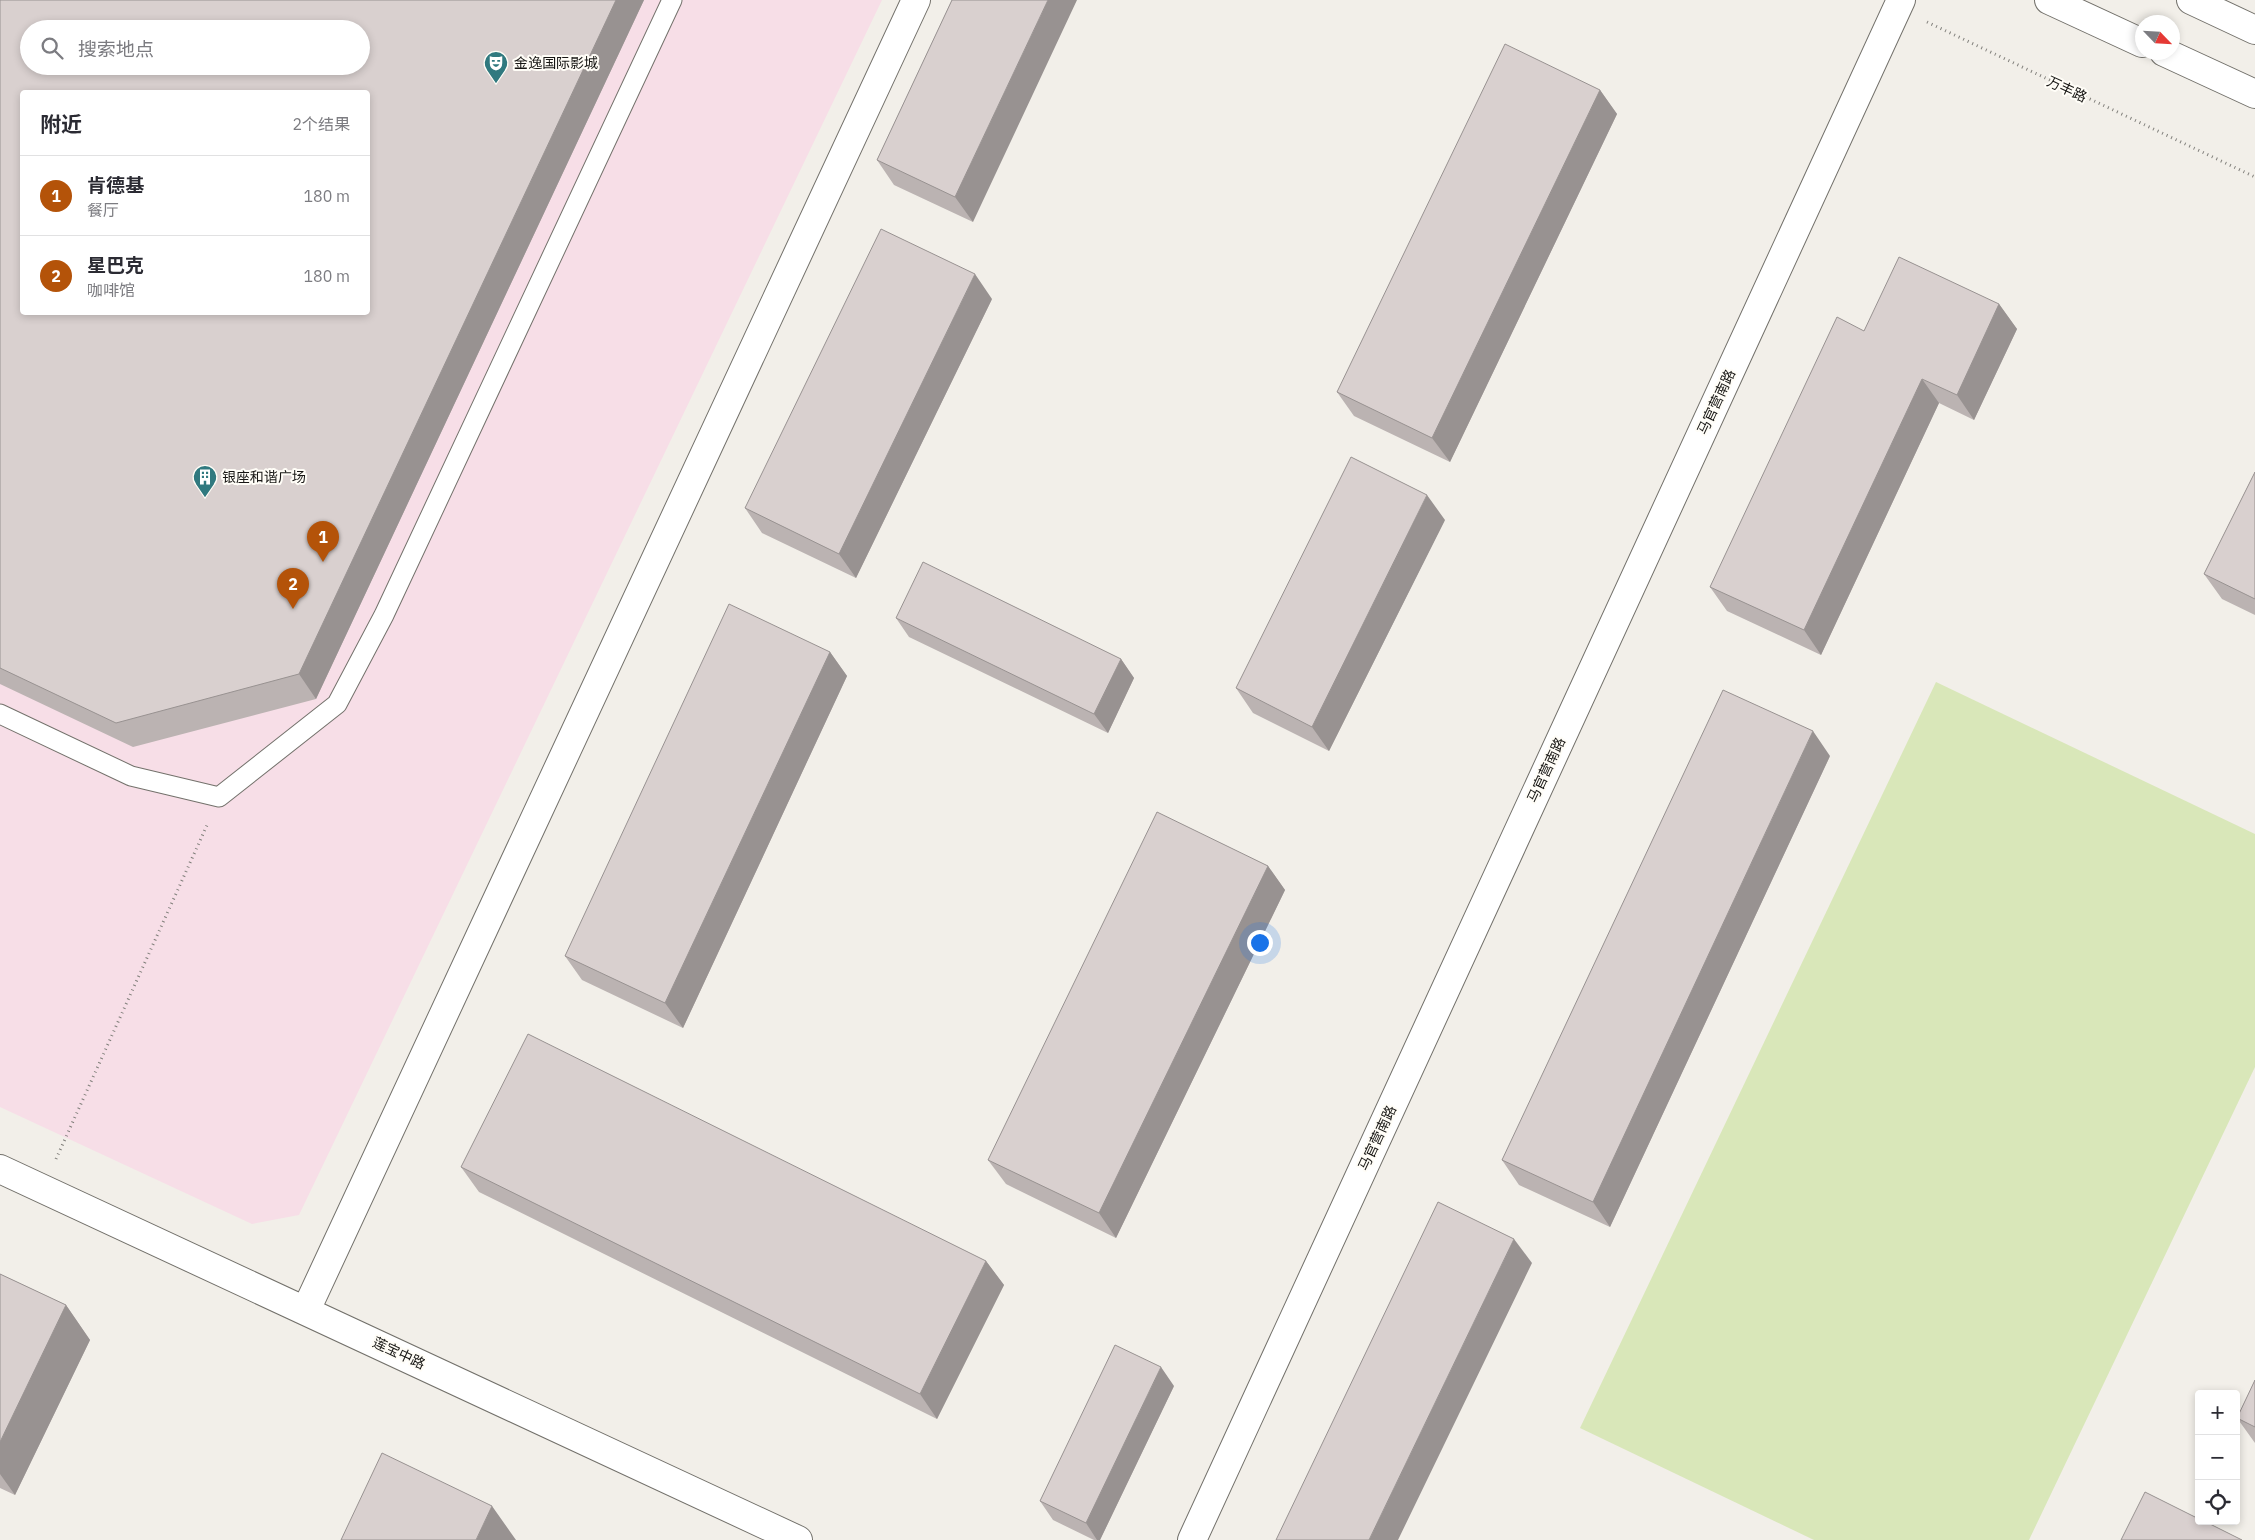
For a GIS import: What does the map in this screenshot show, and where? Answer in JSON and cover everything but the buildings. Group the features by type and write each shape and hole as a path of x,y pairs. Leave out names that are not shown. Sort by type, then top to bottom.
{"street":[{"path":"306,1310 916,0"},
{"path":"2049,0 2135,40"},
{"path":"2191,0 2255,30"},
{"name":"马官营南路","path":"1192,1540 1899,4"},
{"path":"2180,59 2255,94"},
{"name":"莲宝中路","path":"0,1169 798,1540"}],"lane":[{"path":"0,714 131,776 219,797 338,704 384,615 672,0"}],"path":[{"name":"万丰路","path":"1899,4 2255,178"},
{"path":"43,1188 219,797"}],"shaded area":[{"name":"银座和谐广场","path":"0,0 882,0 299,1215 252,1224 0,1107"}],"green space":[{"path":"1936,682 2255,834 2255,1067 2029,1540 1814,1540 1580,1428"}],"place":[{"name":"金逸国际影城","path":"496,84"},
{"name":"银座和谐广场","path":"205,498"},
{"name":"肯德基","path":"323,562"},
{"name":"星巴克","path":"293,609"}]}
